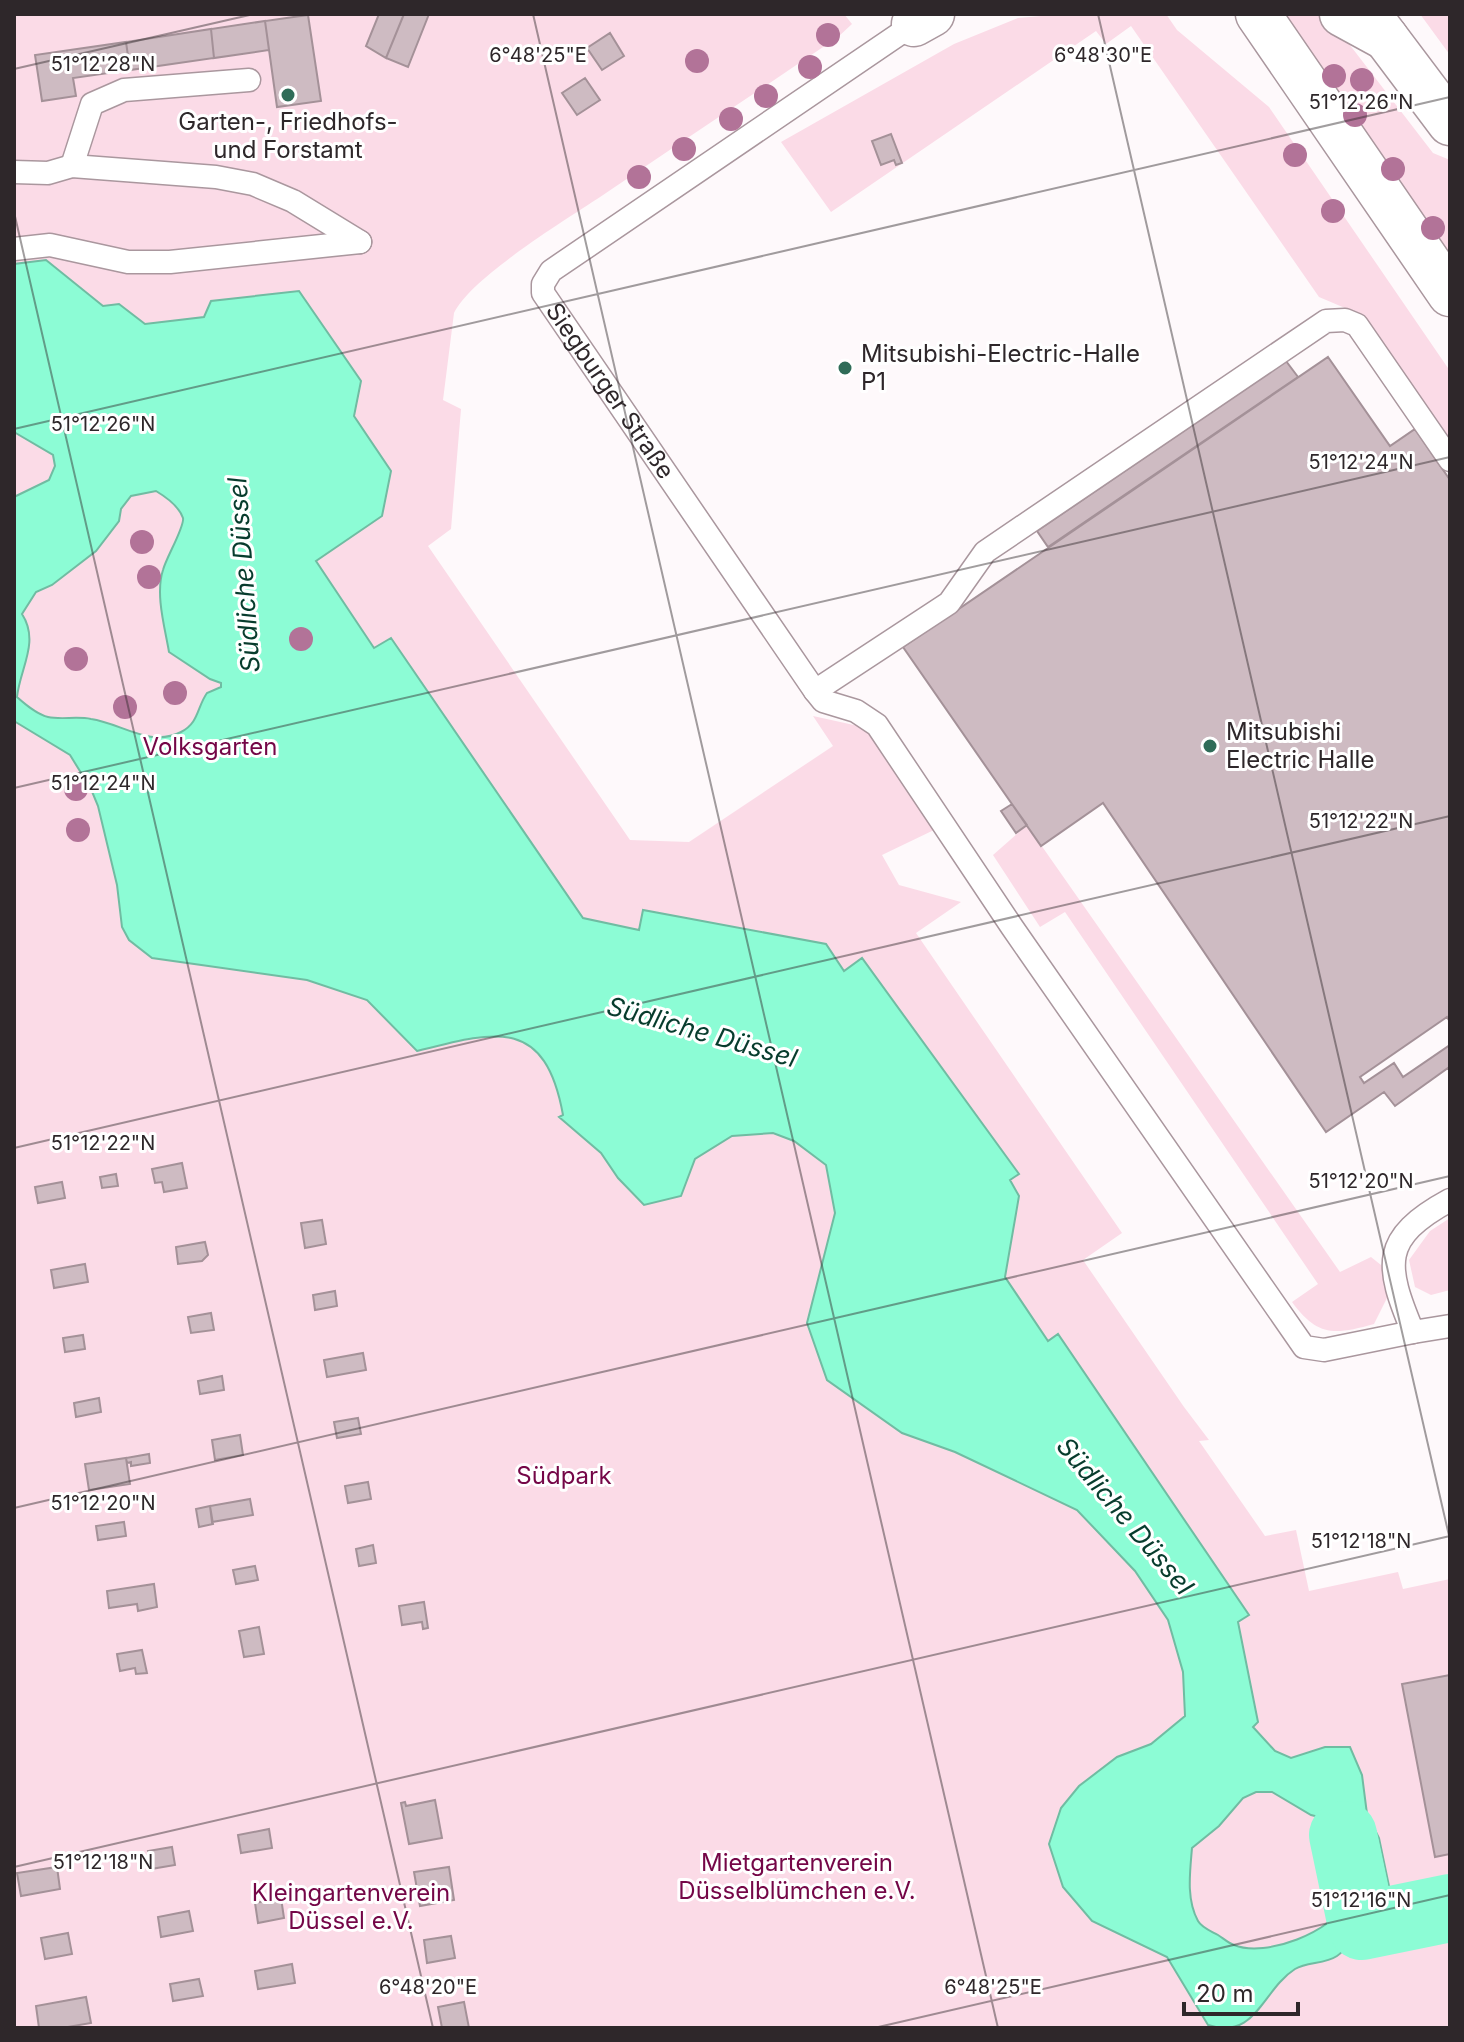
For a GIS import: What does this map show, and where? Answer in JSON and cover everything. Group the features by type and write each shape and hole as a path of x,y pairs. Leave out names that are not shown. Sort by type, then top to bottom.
{"main road":[{"path":"1258,14 1450,294"},
{"path":"1342,14 1377,26 1450,123"}],"lane":[{"name":"Siegburger Straße","path":"815,691 550,305 543,293 543,284 551,271 595,239 923,19"},
{"path":"72,166 92,104 124,90 249,80"},
{"path":"14,172 48,173 72,166 216,177 253,184 293,201 360,242 170,262 128,262 50,245 14,249"},
{"path":"1450,460 1357,325 1345,320 1326,321 985,552 949,603 815,691 823,701 856,711 877,725 1012,927 1304,1347 1324,1350 1450,1326"},
{"path":"1413,1332 1394,1284 1392,1266 1396,1247 1422,1215 1450,1200"}],"green space":[{"name":"Südpark","path":"14,14 844,14 852,24 838,37 523,248 464,298 454,313 443,400 461,409 451,529 428,546 630,840 689,842 833,746 813,716 872,729 934,830 882,855 899,885 961,902 916,933 1122,1233 1083,1260 1209,1440 1199,1441 1265,1536 1296,1530 1309,1591 1398,1572 1403,1589 1450,1579 1450,2028 14,2028"},
{"path":"1064,14 1166,14 1177,30 1269,107 1450,371 1450,456 1352,311 1319,297 1131,26 1106,44 1096,31 831,212 781,142 954,44 1018,18"},
{"path":"1278,14 1326,14 1433,153 1450,160 1450,268"},
{"path":"1420,14 1448,14 1450,55"},
{"path":"1027,825 1340,1272 1371,1257 1381,1265 1389,1294 1374,1324 1348,1330 1328,1330 1310,1322 1292,1302 1318,1284 1065,912 1040,927 993,855"},
{"path":"1450,1218 1450,1290 1431,1295 1415,1287 1409,1260 1430,1231"}],"water":[{"path":"46,260 103,306 119,304 145,324 204,317 211,301 299,291 361,381 354,416 391,471 382,516 316,561 374,648 391,638 583,918 639,930 643,910 826,944 844,971 862,958 1019,1174 1010,1180 1019,1196 1005,1277 1048,1341 1058,1334 1249,1615 1238,1622 1258,1722 1253,1727 1275,1751 1291,1758 1325,1747 1350,1747 1362,1775 1367,1814 1379,1838 1389,1886 1357,1934 1337,1956 1295,1969 1248,2020 1237,2026 1224,2028 1208,2025 1167,1957 1092,1921 1063,1887 1049,1844 1061,1808 1079,1786 1117,1757 1151,1744 1185,1716 1183,1672 1168,1620 1135,1571 1077,1510 955,1452 902,1433 827,1380 807,1323 835,1213 826,1165 794,1141 773,1133 732,1136 695,1159 681,1196 644,1205 618,1178 601,1153 559,1117 563,1115 555,1083 544,1060 529,1046 512,1038 493,1036 417,1051 367,1000 307,980 152,958 129,940 122,927 117,885 91,789 70,755 14,721 14,497 49,480 55,466 53,455 14,432 14,264","holes":["156,491 168,499 183,518 161,579 162,611 169,652 221,683 221,687 207,693 187,728 169,736 147,736 91,719 53,718 39,714 17,697 29,645 27,624 22,614 36,592 52,585 96,551 119,521 121,509 131,496","1256,1792 1272,1792 1311,1815 1331,1820 1352,1886 1348,1901 1340,1912 1313,1932 1280,1945 1247,1948 1232,1944 1200,1923 1190,1895 1190,1876 1192,1848 1219,1826 1243,1798"]}],"building":[{"path":"379,14 404,14 386,58 366,46"},
{"path":"404,14 429,14 408,67 386,58"},
{"path":"308,15 321,101 277,107 265,21"},
{"path":"265,21 269,50 214,58 211,29"},
{"path":"211,29 214,58 130,70 126,42"},
{"path":"610,33 624,56 602,70 587,48"},
{"path":"126,42 130,70 73,78 76,96 42,101 35,55"},
{"path":"585,78 600,100 577,115 562,93"},
{"path":"891,134 902,163 896,165 894,160 881,165 872,141"},
{"name":"Mitsubishi Electric Halle","path":"1328,357 1390,446 1415,429 1450,480 1450,1022 1447,1017 1360,1077 1364,1083 1394,1063 1403,1077 1450,1045 1450,1071 1448,1068 1395,1106 1384,1092 1326,1132 1103,803 1041,846 903,647"},
{"path":"1286,361 1298,377 1048,547 1037,531"},
{"path":"1012,804 1027,825 1016,833 1001,811"},
{"path":"182,1163 187,1188 164,1192 162,1182 155,1183 152,1169"},
{"path":"116,1174 118,1186 102,1188 100,1177"},
{"path":"62,1182 65,1198 38,1203 35,1187"},
{"path":"322,1220 326,1244 305,1248 301,1223"},
{"path":"205,1242 208,1255 202,1261 178,1264 176,1247"},
{"path":"85,1264 88,1282 54,1288 51,1270"},
{"path":"335,1291 337,1306 315,1310 313,1295"},
{"path":"211,1313 214,1330 191,1333 188,1317"},
{"path":"83,1335 85,1349 65,1352 63,1338"},
{"path":"363,1353 366,1370 327,1377 324,1360"},
{"path":"222,1376 224,1390 200,1394 198,1381"},
{"path":"99,1398 101,1412 76,1417 74,1403"},
{"path":"358,1418 361,1434 337,1438 334,1422"},
{"path":"240,1435 243,1455 215,1460 212,1440"},
{"path":"149,1454 150,1463 131,1466 131,1462 127,1463 126,1458"},
{"path":"126,1458 130,1484 89,1490 85,1464"},
{"path":"368,1482 371,1499 348,1503 345,1486"},
{"path":"250,1499 253,1515 212,1522 210,1506"},
{"path":"210,1506 213,1524 199,1527 196,1509"},
{"path":"124,1522 126,1536 98,1540 96,1526"},
{"path":"373,1545 376,1563 359,1566 356,1549"},
{"path":"255,1566 258,1580 236,1584 233,1570"},
{"path":"154,1584 157,1607 138,1611 137,1604 109,1608 107,1591"},
{"path":"424,1602 428,1628 423,1629 422,1622 402,1625 399,1606"},
{"path":"259,1627 264,1654 244,1657 239,1631"},
{"path":"142,1650 147,1673 136,1674 135,1668 120,1671 117,1654"},
{"path":"1450,1675 1450,1854 1435,1857 1402,1684"},
{"path":"435,1800 442,1838 409,1844 401,1803 405,1802 406,1806"},
{"path":"269,1829 272,1848 241,1853 238,1835"},
{"path":"172,1847 175,1865 151,1869 148,1851"},
{"path":"57,1867 60,1889 21,1896 17,1873"},
{"path":"449,1867 454,1900 420,1906 414,1872"},
{"path":"281,1898 284,1918 258,1923 255,1903"},
{"path":"189,1911 193,1931 161,1937 158,1917"},
{"path":"68,1933 72,1954 45,1959 41,1938"},
{"path":"451,1936 455,1958 427,1963 424,1940"},
{"path":"292,1964 295,1983 258,1989 255,1971"},
{"path":"199,1979 203,1996 173,2001 170,1984"},
{"path":"86,1997 91,2023 39,2028 36,2006"},
{"path":"464,2002 469,2028 442,2028 438,2007"}],"waterway":[{"name":"Südliche Düssel","path":"1343,1835 1362,1926 1450,1908"}],"place":[{"name":"Garten-, Friedhofs- und Forstamt","path":"288,95"},
{"name":"Mitsubishi-Electric-Halle P1","path":"845,368"},
{"name":"Mitsubishi Electric Halle","path":"1210,746"}],"park label":[{"name":"Volksgarten","path":"210,747"},
{"name":"Mietgartenverein Düsselblümchen e.V.","path":"797,1877"},
{"name":"Kleingartenverein Düssel e.V.","path":"351,1907"}]}
